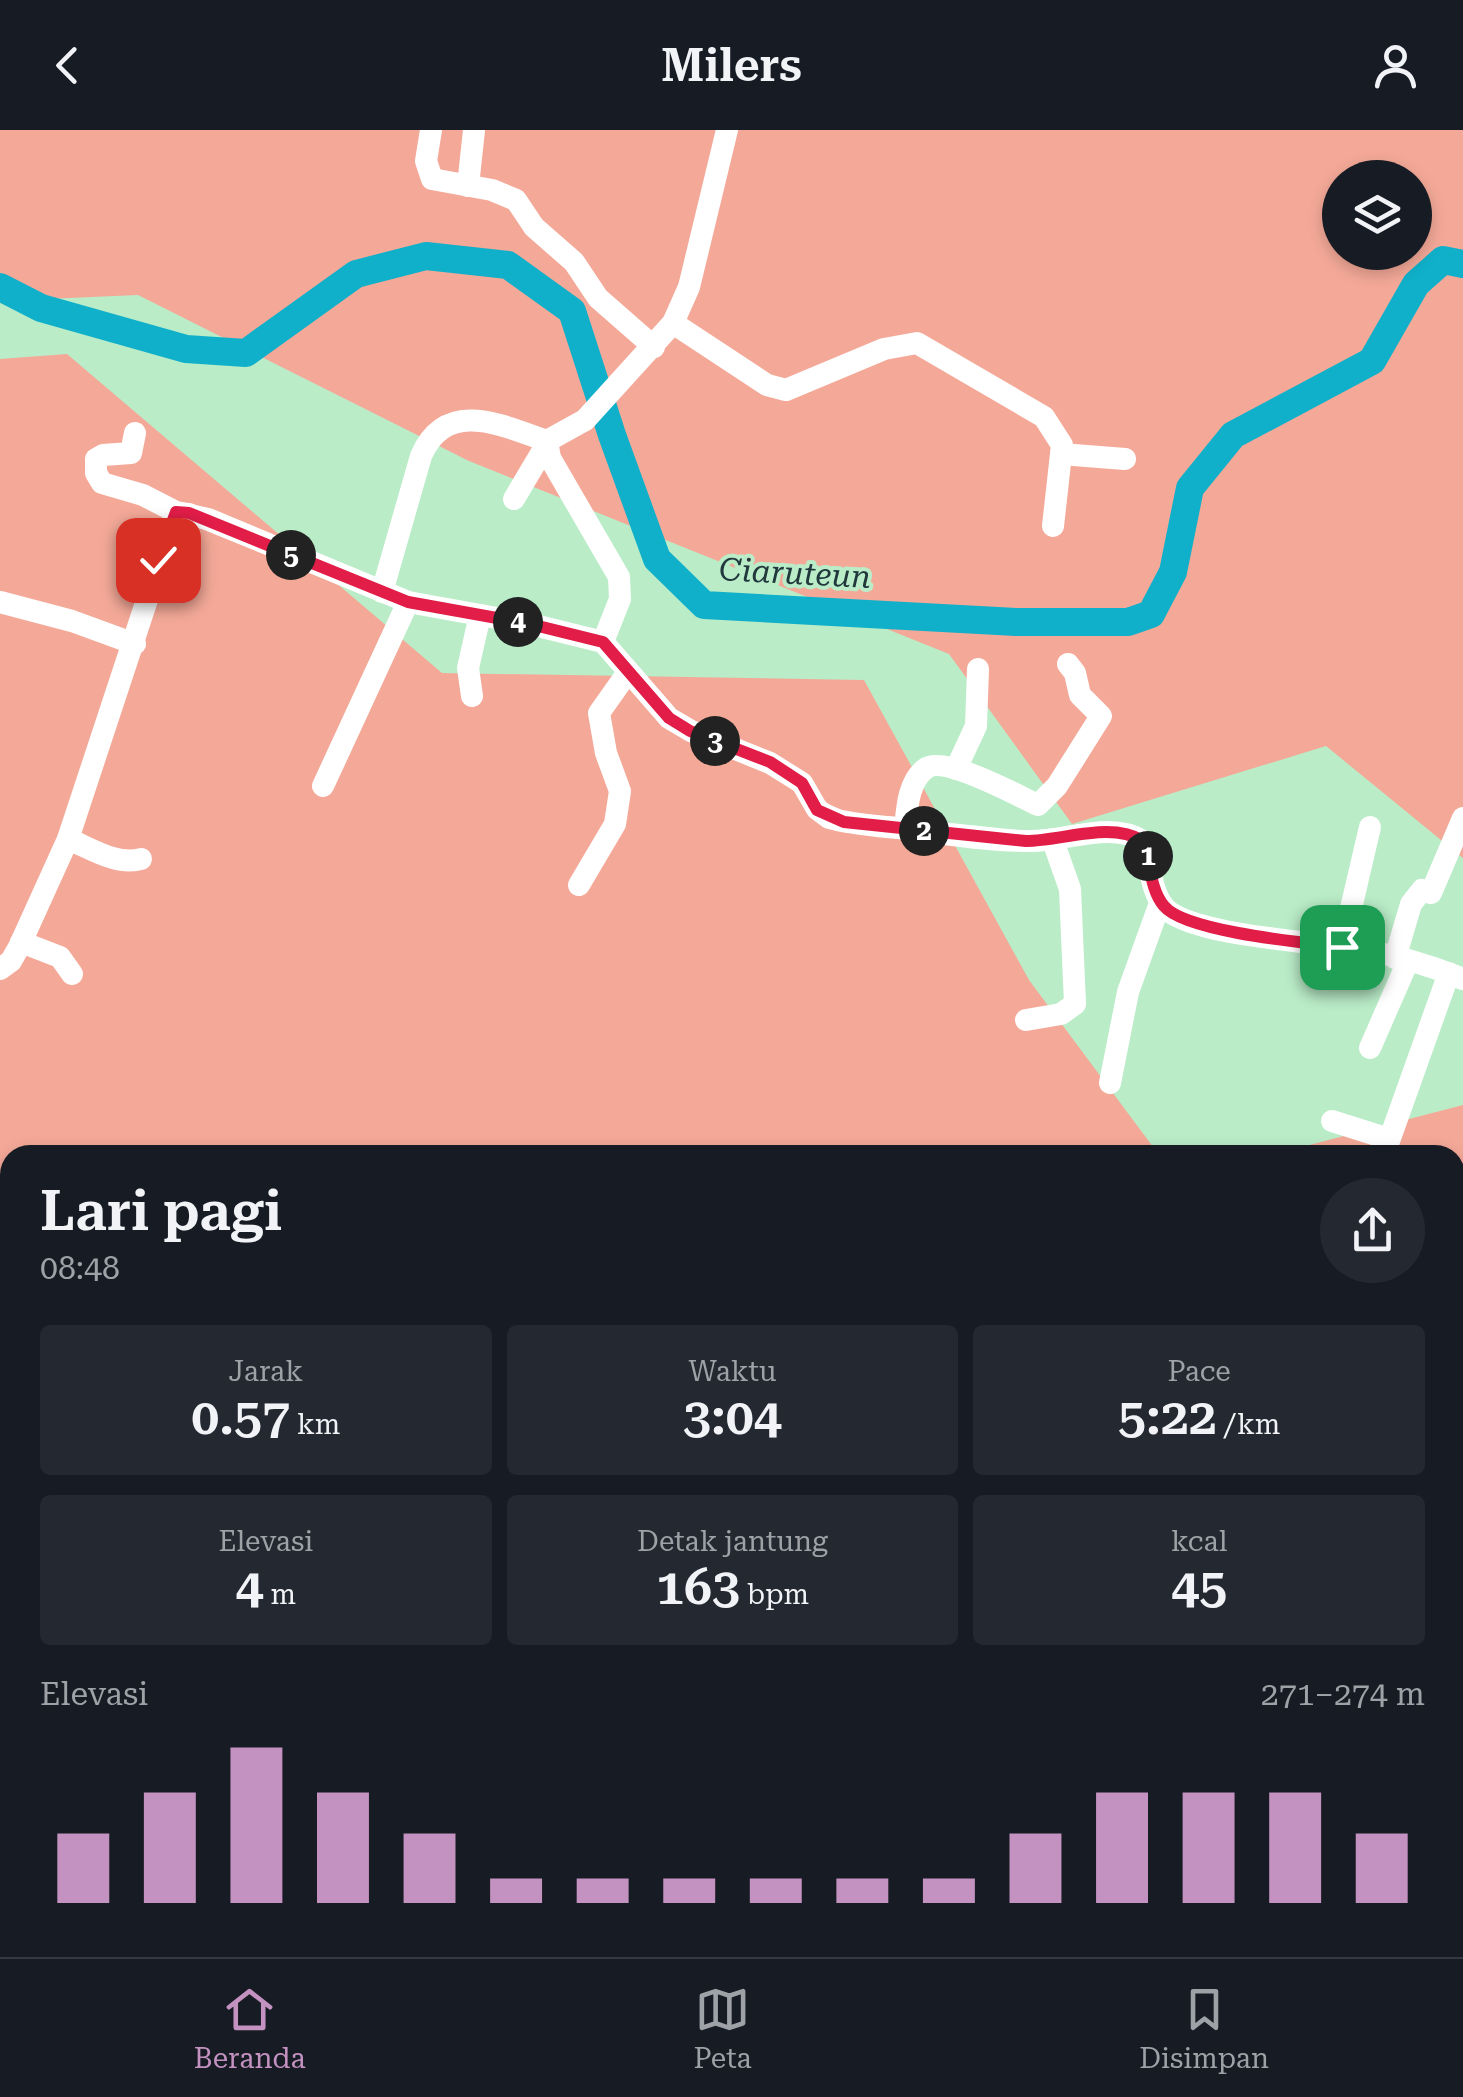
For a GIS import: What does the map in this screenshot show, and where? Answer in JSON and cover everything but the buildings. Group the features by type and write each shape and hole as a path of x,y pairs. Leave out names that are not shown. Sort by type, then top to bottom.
{"street":[{"path":"431,130 428,176 437,182 492,190 516,200 534,227 574,262 598,298 654,347"},
{"path":"468,186 474,130"},
{"path":"514,499 547,443 585,420 673,322 689,287 727,130"},
{"path":"673,322 767,385 786,390 870,354 917,343 1044,417 1062,444 1053,526"},
{"path":"382,592 422,456 429,438 440,428 468,420 488,422 547,443"},
{"path":"136,433 132,453 96,459 96,473 102,483 143,495 176,512 208,519 408,602 603,642 669,718 690,731 770,762 802,783 817,810 829,818 992,838 1053,841 1110,831 1131,833 1143,841 1160,902 1169,912 1270,939 1401,959 1456,976 1387,1145"},
{"path":"547,443 550,458 619,576 620,599 603,642"},
{"path":"1061,454 1125,458"},
{"path":"0,969 21,942 68,838 176,512"},
{"path":"0,602 72,621 134,644"},
{"path":"323,786 408,602"},
{"path":"472,696 468,668 480,615"},
{"path":"905,829 908,796 924,769 945,767 1038,805 1057,786 1101,716 1080,695 1075,673 1068,664"},
{"path":"945,767 976,726 978,669"},
{"path":"578,885 615,824 620,791 606,753 599,713 628,672"},
{"path":"1370,1048 1401,959 1411,904 1422,890 1432,894 1463,818"},
{"path":"1342,947 1370,826"},
{"path":"68,838 117,859 141,859"},
{"path":"1026,1020 1060,1014 1075,1004 1070,890 1053,841"},
{"path":"1110,1084 1128,992 1160,902"},
{"path":"21,942 68,960"},
{"path":"1332,1121 1382,1145"}],"shaded area":[{"path":"0,130 1463,130 1463,858 1326,746 1072,824 949,654 469,461 138,295 0,301"},
{"path":"67,354 442,673 864,680 1029,980 1152,1145 0,1145 0,359"},
{"path":"1463,1105 1463,1145 1309,1145"}],"waterway":[{"name":"Ciaruteun","path":"0,287 41,308 186,349 246,353 356,274 426,256 508,265 572,311 657,559 704,605 1016,622 1128,622 1151,614 1173,572 1190,488 1233,435 1372,361 1416,284 1443,260 1463,264"}],"route":[{"path":"158,560 176,512 189,513 408,602 603,642 669,718 690,731 770,762 802,783 817,810 829,818 954,836 1026,841 1053,841 1110,831 1131,833 1143,841 1160,902 1169,912 1270,939 1342,947"}]}
